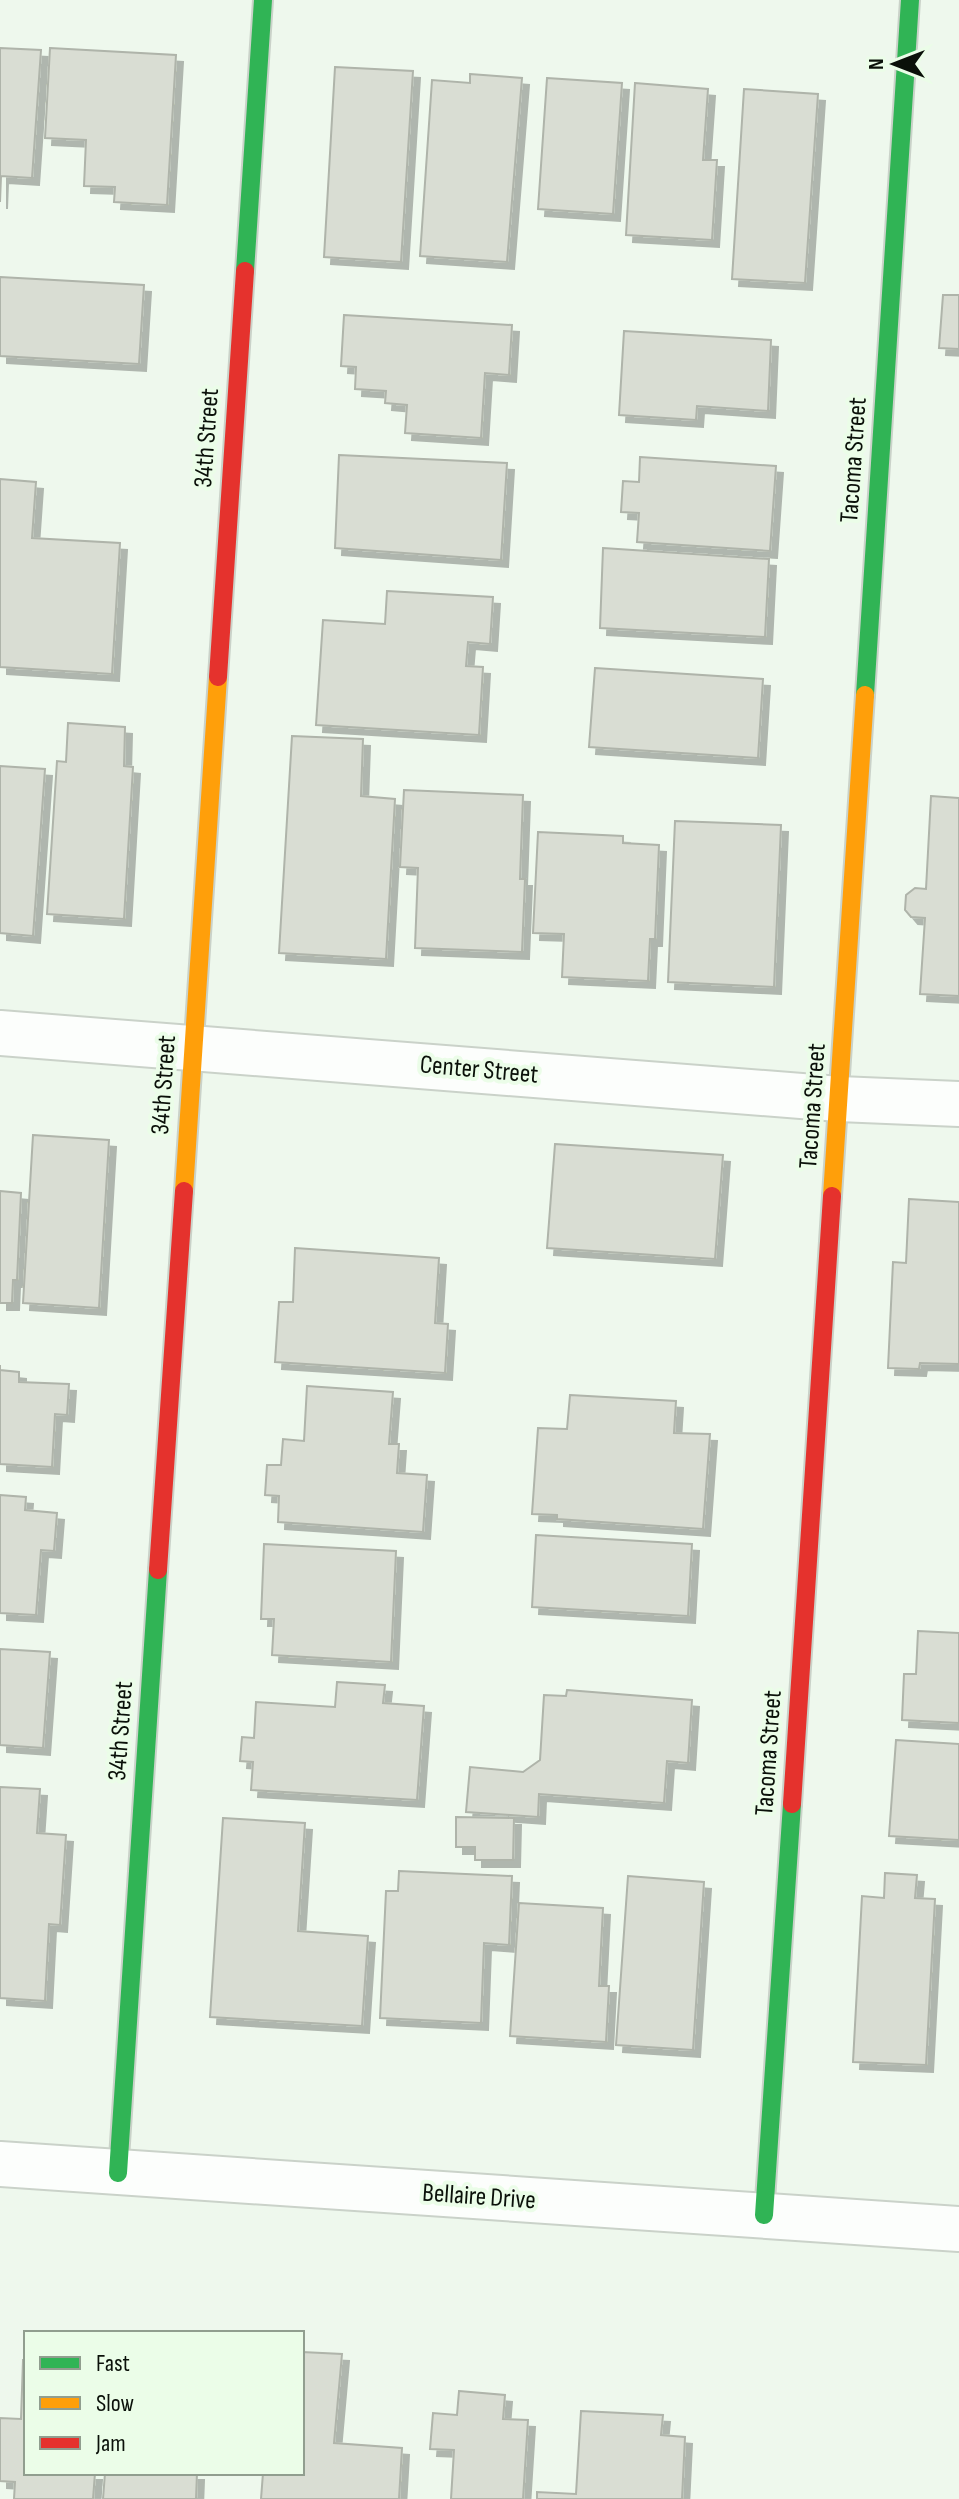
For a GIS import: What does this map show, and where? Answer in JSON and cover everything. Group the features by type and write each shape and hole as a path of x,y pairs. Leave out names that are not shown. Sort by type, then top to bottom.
{"street":[{"name":"34th Street","path":"118,2173 263,0"},
{"name":"Tacoma Street","path":"764,2215 910,0"},
{"name":"Center Street","path":"0,1033 839,1099 959,1104"},
{"name":"Bellaire Drive","path":"0,2164 959,2229"}],"building":[{"path":"0,48 41,50 32,178 1,176 0,202"},
{"path":"50,48 176,55 167,205 114,202 115,187 84,186 86,140 45,138"},
{"path":"335,67 413,71 401,262 324,257"},
{"path":"470,74 522,78 507,262 420,256 432,80 470,83"},
{"path":"547,78 622,83 613,214 538,209"},
{"path":"635,83 708,89 703,160 717,160 712,240 626,235"},
{"path":"744,89 818,94 805,283 732,279"},
{"path":"0,277 144,285 139,364 0,356"},
{"path":"943,295 959,295 959,349 939,348"},
{"path":"344,315 512,325 509,375 485,373 481,438 405,433 407,405 385,403 386,391 355,389 356,367 341,366"},
{"path":"624,331 771,340 768,411 697,406 696,420 619,415"},
{"path":"339,455 507,463 501,560 335,548"},
{"path":"640,457 776,466 770,551 637,542 639,513 621,512 623,481 639,482"},
{"path":"0,479 36,482 32,538 120,543 112,674 0,667"},
{"path":"603,548 769,559 765,637 600,628"},
{"path":"387,591 493,597 490,644 468,642 466,666 483,667 479,735 316,725 323,620 385,624"},
{"path":"595,668 763,679 758,758 589,747"},
{"path":"68,723 125,727 124,766 133,767 124,919 47,914 57,761 66,762"},
{"path":"292,736 363,739 361,796 395,799 386,959 279,953"},
{"path":"0,766 45,769 33,936 0,933"},
{"path":"404,790 523,795 520,879 525,879 522,952 415,948 418,868 400,867"},
{"path":"931,796 959,798 959,996 920,994 925,918 911,917 905,910 906,895 915,888 926,889"},
{"path":"675,821 781,825 774,987 668,982"},
{"path":"538,832 623,836 623,843 659,845 655,939 650,939 648,981 562,977 564,934 533,933"},
{"path":"33,1135 109,1140 99,1308 23,1303"},
{"path":"555,1144 723,1155 715,1259 547,1248"},
{"path":"0,1191 21,1193 17,1280 13,1280 12,1303 0,1303"},
{"path":"909,1199 959,1202 959,1364 920,1363 919,1369 888,1368 893,1262 906,1263"},
{"path":"295,1248 439,1258 435,1323 448,1324 445,1373 275,1362 279,1302 293,1302"},
{"path":"0,1370 19,1372 19,1382 69,1384 67,1415 55,1414 52,1467 0,1464"},
{"path":"307,1386 393,1392 389,1444 399,1444 397,1473 427,1475 423,1532 278,1522 279,1496 265,1495 267,1465 281,1465 283,1439 304,1441"},
{"path":"570,1395 676,1401 674,1433 710,1434 703,1529 557,1519 557,1515 532,1514 538,1428 567,1429"},
{"path":"0,1495 26,1497 25,1510 57,1513 54,1551 41,1550 36,1615 0,1613"},
{"path":"536,1535 692,1544 688,1616 532,1607"},
{"path":"264,1544 396,1551 391,1662 272,1655 274,1619 261,1619"},
{"path":"918,1631 959,1633 959,1723 902,1720 904,1674 916,1674"},
{"path":"0,1649 50,1652 43,1748 0,1745"},
{"path":"337,1682 385,1685 383,1703 424,1706 417,1800 251,1790 253,1762 240,1761 242,1737 254,1738 256,1702 335,1707"},
{"path":"567,1690 692,1700 688,1763 667,1761 664,1803 539,1794 538,1817 466,1812 470,1767 523,1772 540,1760 544,1695 566,1696"},
{"path":"896,1740 959,1744 959,1840 889,1836"},
{"path":"0,1787 40,1789 37,1833 66,1835 60,1925 49,1924 45,2001 0,1998"},
{"path":"456,1817 514,1818 513,1860 475,1860 475,1847 456,1847"},
{"path":"223,1818 305,1823 298,1931 368,1936 362,2026 210,2017"},
{"path":"399,1871 512,1876 509,1945 484,1943 481,2023 380,2018 386,1891 398,1891"},
{"path":"885,1873 917,1875 915,1898 935,1899 926,2065 853,2062 862,1896 884,1898"},
{"path":"628,1876 704,1882 693,2050 616,2045"},
{"path":"519,1903 603,1908 599,1986 609,1986 606,2042 510,2036"},
{"path":"304,2352 342,2354 334,2443 402,2448 399,2499 261,2499 263,2475 304,2475"},
{"path":"24,2360 24,2475 95,2475 93,2499 14,2499 15,2482 0,2481 0,2418 21,2419"},
{"path":"459,2391 505,2395 503,2419 528,2420 523,2499 451,2499 454,2450 430,2449 433,2413 457,2415"},
{"path":"581,2411 663,2415 661,2435 685,2437 682,2499 537,2499 537,2492 576,2494"},
{"path":"105,2475 197,2475 196,2499 103,2499"}],"traffic: fast":[{"path":"245,271 263,0"},
{"path":"865,695 910,0"},
{"path":"118,2173 158,1570"},
{"path":"764,2215 792,1804"}],"traffic: slow":[{"path":"184,1191 218,677"},
{"path":"832,1196 865,695"}],"traffic: jam":[{"path":"218,677 245,271"},
{"path":"158,1570 184,1191"},
{"path":"792,1804 832,1196"}]}
